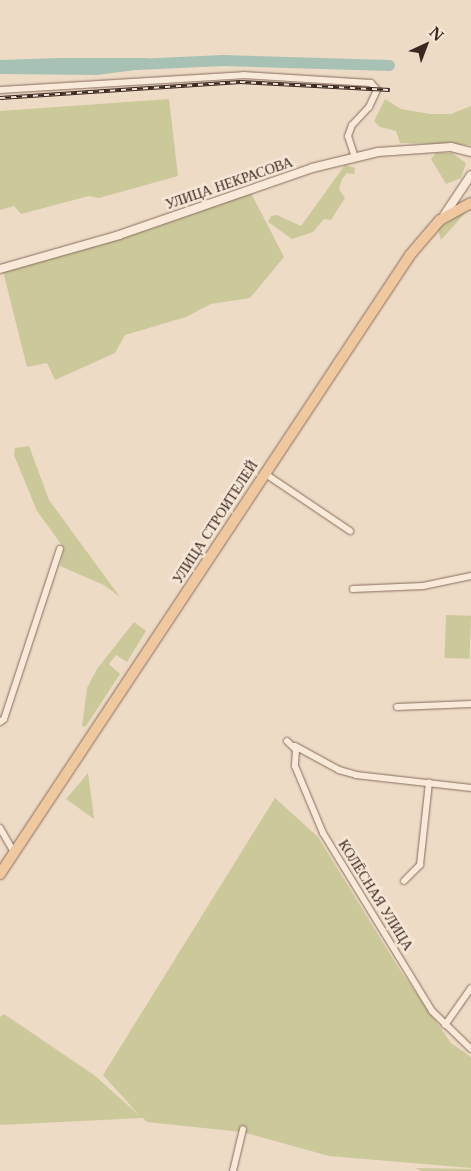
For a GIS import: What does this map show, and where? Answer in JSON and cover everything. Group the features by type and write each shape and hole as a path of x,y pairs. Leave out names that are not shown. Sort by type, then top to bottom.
{"main road":[{"name":"УЛИЦА СТРОИТЕЛЕЙ","path":"0,874 410,255 440,220 471,203"}],"street":[{"path":"0,90 243,75 371,83 377,90 348,136 355,158"},
{"name":"УЛИЦА НЕКРАСОВА","path":"0,269 119,235 312,168 378,152 451,147 471,152"},
{"path":"440,220 471,178"},
{"path":"264,473 350,532"},
{"path":"0,722 4,719 60,549"},
{"path":"352,589 423,586 471,576"},
{"path":"397,707 471,704"},
{"name":"КОЛЁСНАЯ УЛИЦА","path":"428,782 356,775 321,761 287,741 296,750 295,766 323,833 432,1011 471,1049"},
{"path":"404,881 420,865 428,782 471,788"},
{"path":"0,828 14,852"},
{"path":"445,1025 471,988"},
{"path":"233,1171 243,1129"}],"shaded area":[{"path":"145,58 152,60 151,68 97,75 0,74 0,60"},
{"path":"169,99 178,176 99,198 89,196 21,214 14,206 0,210 0,111"},
{"path":"385,99 401,109 430,114 451,114 471,106 471,145 400,143 396,131 380,127 374,121"},
{"path":"436,153 452,153 466,163 461,178 446,184 431,159"},
{"path":"345,165 355,168 354,174 347,173 342,179 339,189 345,198 331,220 324,219 313,232 292,239 268,222 271,216 277,215 301,226"},
{"path":"251,193 284,257 250,298 211,304 186,317 125,335 115,353 55,380 47,363 27,367 3,271 151,229"},
{"path":"462,212 466,212 441,240 438,229"},
{"path":"29,446 49,500 120,597 104,585 60,566 64,548 37,511 14,455 15,448"},
{"path":"446,615 471,616 469,659 444,658"},
{"path":"134,622 146,631 127,662 116,655 109,664 120,674 86,726 82,727 87,688 97,669"},
{"path":"88,773 92,802 94,819 66,799"},
{"path":"275,798 318,837 398,967 451,1043 471,1057 471,1168 329,1156 242,1132 147,1122 143,1118 0,1125 0,1017 4,1014 94,1075 140,1116 103,1075"},
{"path":"415,1168 471,1169 471,1171 422,1171"}],"waterway":[{"path":"136,64 223,60 389,65"}],"railway":[{"path":"0,98 240,82 390,90"}]}
